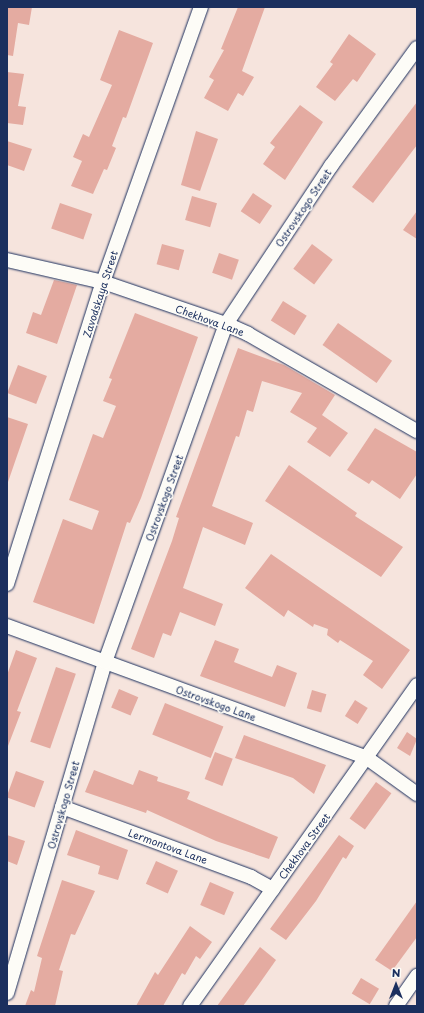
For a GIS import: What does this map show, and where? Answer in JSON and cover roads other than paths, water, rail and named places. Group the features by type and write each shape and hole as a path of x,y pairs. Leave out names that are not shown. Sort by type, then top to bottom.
{"street":[{"name":"Zavodskaya Street","path":"7,584 103,282 201,7"},
{"name":"Ostrovskogo Street","path":"7,993 105,662 226,324 331,166 417,48"},
{"name":"Chekhova Lane","path":"7,260 103,282 226,324 417,431"},
{"name":"Ostrovskogo Lane","path":"7,626 367,758 417,794"},
{"name":"Chekhova Street","path":"190,1006 367,758 417,685"},
{"name":"Lermontova Lane","path":"62,807 251,877 273,889"},
{"path":"396,1006 417,976"}]}
